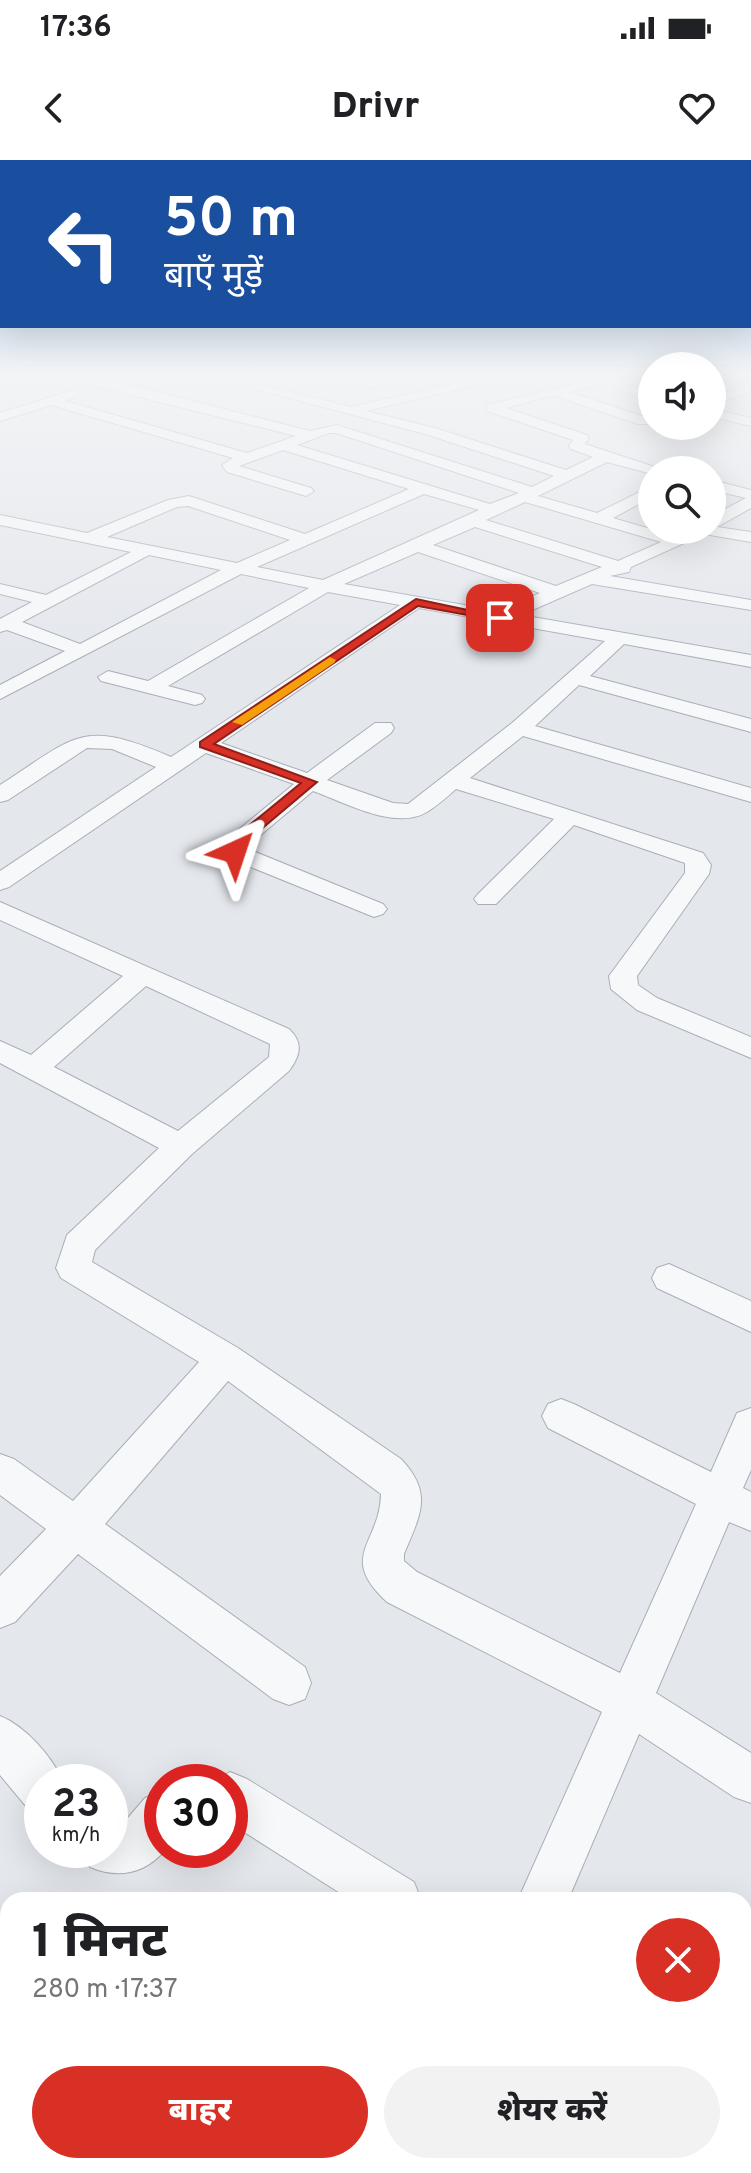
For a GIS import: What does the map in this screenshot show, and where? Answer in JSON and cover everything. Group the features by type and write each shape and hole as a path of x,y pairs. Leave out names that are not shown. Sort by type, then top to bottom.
{"street":[{"path":"253,471 320,485"},
{"path":"242,518 355,471"},
{"path":"366,471 491,509"},
{"path":"459,471 638,530"},
{"path":"554,471 566,475"},
{"path":"152,687 325,586 474,521 491,509 528,495 575,471"},
{"path":"0,693 237,569 423,489"},
{"path":"726,489 751,495"},
{"path":"599,519 638,498"},
{"path":"89,538 182,502 193,502 304,539"},
{"path":"726,515 751,502"},
{"path":"0,520 325,586 751,661"},
{"path":"474,521 623,568"},
{"path":"726,533 751,537"},
{"path":"500,618 553,591 595,579 674,544"},
{"path":"418,546 553,591"},
{"path":"4,624 147,550"},
{"path":"595,579 751,605"},
{"path":"0,589 48,601"},
{"path":"0,882 416,602"},
{"path":"4,624 79,650"},
{"path":"205,745 390,810 410,811 454,781 520,728 619,639"},
{"path":"108,677 195,699"},
{"path":"575,678 751,726"},
{"path":"374,909 235,852 240,840 310,782 383,728"},
{"path":"520,728 751,795"},
{"path":"0,795 80,743 90,740 106,740 173,766"},
{"path":"454,781 694,858 699,865 697,874 623,976 625,989 647,1004 751,1048"},
{"path":"487,899 570,816"},
{"path":"0,910 279,1036 285,1042 284,1057 279,1064 181,1146 79,1244 73,1268 225,1359 387,1472 401,1487 401,1511 383,1554 384,1571 402,1587 628,1701 751,1780"},
{"path":"35,1067 143,974"},
{"path":"0,1051 181,1146"},
{"path":"669,1278 751,1317"},
{"path":"0,1607 75,1528 225,1359"},
{"path":"561,1416 735,1505"},
{"path":"546,1892 628,1701 735,1505 751,1425"},
{"path":"0,1472 289,1683"},
{"path":"0,1739 24,1767"},
{"path":"248,1807 383,1892"},
{"path":"128,1850 137,1847 144,1838"}],"slow traffic":[{"path":"238,722 330,660"}],"route":[{"path":"235,852 240,840 310,782 205,745 416,602 500,618"}]}
